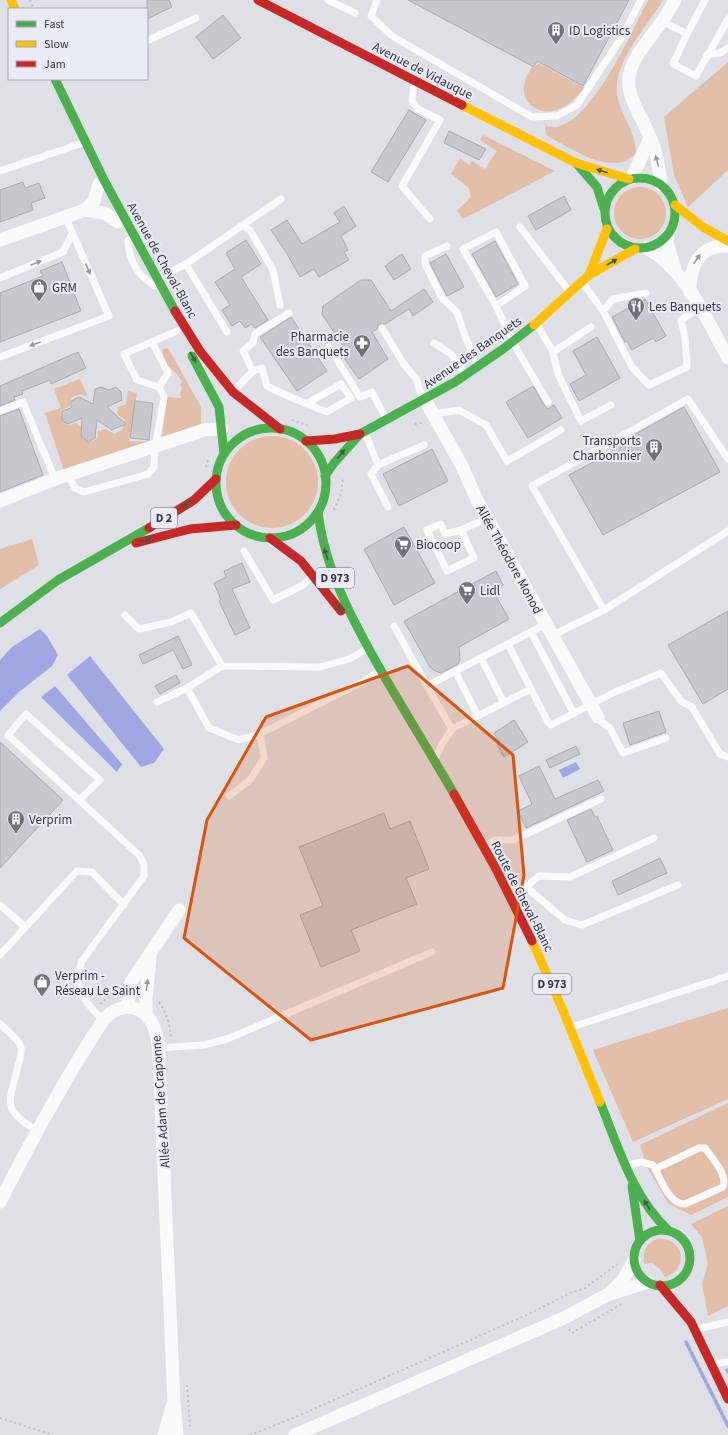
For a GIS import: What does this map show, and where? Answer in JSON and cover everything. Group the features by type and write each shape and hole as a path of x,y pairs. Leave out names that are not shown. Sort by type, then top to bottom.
{"main road":[{"name":"Avenue de Vidauque","path":"258,0 576,163 630,179"},
{"name":"Avenue de Cheval-Blanc","path":"55,80 80,144 99,184 128,240 155,282 200,351 233,392 280,429"},
{"name":"Avenue de Cheval-Blanc","path":"55,80 177,330 219,407 224,454"},
{"name":"Avenue de Vidauque","path":"576,163 597,187 604,209"},
{"path":"675,205 674,222 669,233 658,244 641,248 619,242 608,229 604,209 608,196 617,185 630,179 647,178 661,185 670,194 675,205 703,227 728,241"},
{"path":"669,233 686,227 703,227"},
{"name":"Avenue des Banquets","path":"586,278 608,229"},
{"name":"Avenue des Banquets","path":"306,441 335,439 362,432 425,400 466,375 513,341 536,323 586,278 641,248"},
{"path":"267,428 289,431 306,441 319,457 325,476 323,501 318,512 309,523 297,531 284,536 270,538 252,534 236,525 228,518 218,500 216,479 218,466 224,454 237,440 254,431 267,428"},
{"name":"Avenue des Banquets","path":"325,476 338,457 362,432"},
{"name":"D 2","path":"0,623 58,580 109,552 200,496 216,479"},
{"name":"D 973","path":"318,512 318,528 326,553 336,580 366,644"},
{"name":"D 2","path":"109,552 190,529 236,525"},
{"name":"D 973","path":"270,538 286,546 306,565 366,644"},
{"name":"Route de Cheval-Blanc","path":"366,644 484,847 507,891 554,987 630,1176 660,1224 668,1230"},
{"name":"Route de Cheval-Blanc","path":"630,1176 640,1241"},
{"path":"654,1284 674,1283 684,1275 690,1262 689,1248 681,1237 668,1230 652,1231 640,1241 636,1247 634,1260 638,1272 676,1302 693,1326 728,1399"},
{"path":"684,1275 685,1286"},
{"path":"688,1304 693,1326"}],"street":[{"path":"661,185 659,165 650,138 632,103 629,89 629,76 637,56 675,0"},
{"path":"630,179 650,138"},
{"path":"85,210 94,201 99,184"},
{"path":"0,240 85,210 104,213 118,222"},
{"path":"669,233 667,243 675,269 700,307 728,358"},
{"path":"690,293 690,279 693,266 700,254 708,250 728,246"},
{"path":"641,248 660,256 675,269"},
{"name":"Allée Théodore Monod","path":"425,400 462,466 487,518 598,717"},
{"path":"0,501 55,479 204,430 222,429"},
{"path":"128,1007 131,982 150,956 179,910"},
{"path":"0,1202 36,1130 71,1069 104,1019 109,1014 128,1007 146,1014 150,956"},
{"name":"Allée Adam de Craponne","path":"146,1014 155,1029 157,1048 162,1125 174,1402 177,1435"},
{"path":"607,1295 623,1280 634,1260"},
{"path":"294,1435 564,1318 607,1295 654,1284"},
{"path":"164,1435 174,1402"}],"lane":[{"path":"328,0 355,13"},
{"path":"377,0 371,16 392,36 532,117 557,116 577,105 618,43 641,0"},
{"path":"705,0 673,64 696,76 728,18"},
{"path":"148,41 196,18"},
{"path":"662,21 687,34"},
{"path":"708,55 720,53 728,48"},
{"path":"414,80 412,100 418,109 440,120 402,186 430,219"},
{"path":"0,171 80,144"},
{"path":"155,282 186,264 281,199"},
{"path":"0,357 109,316 65,216"},
{"path":"243,226 250,230 273,270 280,305"},
{"path":"520,227 571,292"},
{"path":"496,306 525,286 496,232 463,250 496,306 513,341 548,402"},
{"path":"0,278 63,252 72,234"},
{"path":"447,246 425,256 425,264 442,298 457,312 465,336 478,366"},
{"path":"186,264 227,332"},
{"path":"586,278 632,367 648,385 687,367 685,337 681,320 700,307"},
{"path":"603,311 613,298 646,293"},
{"path":"253,371 243,351 253,343 255,334 289,313"},
{"path":"536,323 554,352 558,374 581,422 611,405"},
{"path":"554,352 591,327"},
{"path":"382,328 403,362 417,380 419,389 425,400"},
{"path":"68,475 75,488 84,492 148,474 154,467 155,447 164,397 159,388 137,380 124,354 177,330"},
{"path":"152,342 168,373 159,388"},
{"path":"434,343 451,354 466,375"},
{"path":"329,346 360,397 372,392 386,421"},
{"path":"233,392 253,371 262,368 267,386 306,404 326,412 351,398 341,384 306,404"},
{"path":"604,610 532,486 688,399 728,459"},
{"path":"0,411 23,402 55,479"},
{"path":"434,414 459,410 486,424 507,461 560,430"},
{"path":"362,432 378,465"},
{"path":"388,507 371,474 378,465 424,445"},
{"path":"461,530 474,558 447,571 427,530 440,524 445,534 461,530 487,518"},
{"path":"427,686 531,632 549,630 604,610 728,531"},
{"path":"244,551 273,600 303,585 313,575"},
{"path":"125,615 139,629 171,622 191,613 222,666"},
{"path":"394,626 452,729"},
{"path":"531,632 574,714"},
{"path":"157,702 188,688 222,666 320,667 349,659 366,644"},
{"path":"508,644 548,722 551,725 591,704 661,673 681,701 692,707 720,754 728,757"},
{"path":"481,658 504,703"},
{"path":"188,688 209,728 239,740 260,734 366,680 381,670"},
{"path":"456,671 478,716"},
{"path":"434,761 441,746 452,729 532,689"},
{"path":"79,800 100,780 26,714 8,735 139,855 144,864 144,876 82,962 77,980 80,991 93,1011 104,1019"},
{"path":"598,717 610,728 623,753 666,738"},
{"path":"229,796 250,780 264,758 260,734"},
{"path":"484,847 495,840 513,840 601,799"},
{"path":"507,891 526,887 539,876 570,877 654,838"},
{"path":"0,955 77,871 92,872 124,905"},
{"path":"526,887 566,920 582,925 678,885"},
{"path":"0,905 25,927"},
{"path":"157,1048 204,1045 227,1039 432,952"},
{"path":"570,1028 728,976"},
{"path":"0,1024 18,1041 21,1047 21,1056 10,1095 10,1105 13,1113 19,1120 36,1130"},
{"path":"626,1166 641,1162 653,1165 655,1169 672,1198 680,1205 723,1187 725,1183 725,1176 705,1148 698,1148 655,1169"},
{"path":"693,1326 728,1322"},
{"path":"711,1364 728,1362"}],"path":[{"path":"402,412 409,425 424,422 434,414"},
{"path":"285,418 312,427"},
{"path":"333,513 341,494 344,473"},
{"path":"250,1435 298,1416 585,1288 621,1260"},
{"path":"556,1300 558,1305"},
{"path":"568,1326 572,1333 625,1302"},
{"path":"0,1418 53,1435"}],"highlighted area":[{"path":"408,666 513,755 524,875 503,988 311,1040 184,938 207,820 266,717"}],"shaded area":[{"path":"648,0 663,0 624,60 619,73 617,86 618,99 632,132 636,154 623,162 603,162 583,155 546,135 545,126 558,127 573,118 587,106 611,71"},
{"path":"728,62 728,170 688,207 674,175 664,117"},
{"path":"538,63 585,88 567,105 559,109 544,111 532,106 525,96 525,81 532,67 534,68"},
{"path":"483,135 555,171 463,219 457,211 471,197 469,188 451,174 460,158 469,165 472,161 485,169 497,151 480,140"},
{"path":"640,187 650,189 658,195 664,203 666,213 664,223 658,231 650,237 640,239 630,237 622,231 616,223 614,213 616,203 622,195 630,189"},
{"path":"168,348 201,407 201,428 163,439 167,397 181,398 180,393 182,388 180,385 182,382 179,377 164,359 163,349"},
{"path":"80,379 88,397 81,394 72,397 69,407 61,410 62,420 68,425 76,423 82,427 81,436 89,442 97,439 98,431 106,429 114,434 122,430 125,420 117,414 118,407 126,404 128,391 137,393 129,441 153,442 65,474 45,413 61,408 54,389"},
{"path":"272,436 289,440 304,450 314,465 318,482 314,499 304,514 289,524 272,528 255,524 240,514 230,499 226,482 230,465 240,450 255,440"},
{"path":"32,539 39,565 0,589 0,549"},
{"path":"728,1008 728,1099 633,1142 593,1050"},
{"path":"728,1103 728,1197 691,1215 668,1203 647,1167 640,1145"},
{"path":"728,1206 728,1306 708,1316 702,1284 708,1264 702,1237 691,1224"},
{"path":"657,1239 666,1239 673,1243 678,1248 680,1254 681,1261 678,1268 673,1273 665,1277 660,1269 652,1263 644,1264 644,1252 646,1248 650,1243"}],"water":[{"path":"40,629 47,636 58,655 52,666 19,692 0,711 0,660 12,647"},
{"path":"90,656 164,749 154,763 141,767 67,675"},
{"path":"55,686 122,764 117,772 41,697"},
{"path":"576,762 580,769 563,778 559,770"}],"building":[{"path":"147,0 169,0 172,7 148,19"},
{"name":"ID Logistics","path":"408,0 629,0 583,86 537,61 534,67"},
{"path":"223,15 241,38 213,59 196,37"},
{"path":"409,110 426,120 388,182 371,172"},
{"path":"449,131 486,149 479,160 444,143"},
{"path":"23,182 25,188 39,183 45,198 31,203 33,210 0,222 0,190"},
{"path":"564,196 571,210 536,230 528,216"},
{"path":"344,206 356,226 341,236 348,250 344,252 349,260 319,277 314,269 300,277 286,252 271,230 287,220 302,244 340,222 334,213"},
{"path":"246,240 261,264 241,277 268,320 255,328 252,324 245,328 240,321 232,326 222,310 230,305 215,282 235,269 226,253"},
{"path":"495,241 518,284 496,297 472,254"},
{"path":"402,254 411,269 394,280 385,266"},
{"path":"446,254 464,287 447,296 430,263"},
{"name":"GRM","path":"62,262 81,311 0,342 0,293 43,276 40,271"},
{"path":"361,280 371,280 391,311 424,289 433,302 413,316 409,309 385,324 379,324 377,329 372,332 388,359 359,379 340,352 345,349 322,314 323,306"},
{"name":"Les Banquets","path":"645,299 666,336 656,342 653,338 632,350 627,341 625,342 612,317"},
{"path":"291,317 327,371 297,391 260,337"},
{"path":"597,337 620,378 579,401 570,384 586,375 573,351"},
{"path":"78,352 86,368 51,384 50,380 22,391 23,394 14,397 15,400 0,406 0,386"},
{"path":"533,386 544,405 548,409 554,405 562,418 528,438 506,402"},
{"path":"101,387 109,390 116,387 121,392 122,400 107,407 126,424 112,430 97,420 95,438 88,442 81,436 82,418 68,424 62,420 62,411 71,408 71,401 79,397 93,404 95,389"},
{"path":"135,401 153,403 149,440 130,438"},
{"name":"Transports Charbonnier","path":"684,407 720,472 603,535 569,475 612,452 614,446"},
{"path":"19,409 43,475 0,492 0,416"},
{"path":"432,449 448,481 399,506 383,474"},
{"path":"404,527 435,583 394,605 364,549"},
{"path":"242,563 250,582 232,589 250,628 235,635 219,601 221,600 214,583 226,577 224,571"},
{"name":"Lidl","path":"496,571 503,585 493,591 509,619 459,647 460,659 458,664 441,673 435,671 430,667 404,621"},
{"path":"728,611 728,689 703,704 668,645"},
{"path":"178,636 192,665 183,669 173,650 143,664 139,655"},
{"path":"176,675 180,683 160,694 155,686"},
{"path":"659,711 666,732 630,745 623,723"},
{"path":"514,720 528,742 504,757 497,745 500,743 494,733"},
{"name":"Verprim","path":"0,742 63,800 0,868"},
{"path":"576,746 580,754 550,768 546,760"},
{"path":"539,766 555,799 598,780 604,791 526,828 518,811 532,804 519,776"},
{"path":"591,809 595,817 597,816 613,850 587,862 567,820"},
{"path":"384,813 390,829 410,821 429,869 406,878 417,904 351,930 360,951 321,967 300,915 323,906 299,847"},
{"path":"660,858 667,873 618,895 612,881"}],"waterway":[{"path":"686,1342 728,1426"}],"traffic: fast":[{"path":"55,80 104,180 175,311"},
{"path":"576,163 597,187 604,209"},
{"path":"633,178 647,178 660,184 669,193 673,199 675,213 673,227 665,238 654,246 647,248 633,248 626,246 615,238 607,227 605,220 605,206 607,199 615,188 626,180 633,178"},
{"path":"325,476 334,463 360,434 455,382 503,349 534,325"},
{"path":"192,356 219,407 224,454"},
{"path":"271,428 292,432 310,444 322,462 326,483 322,504 310,522 292,534 271,538 250,534 232,522 220,504 216,483 220,462 232,444 250,432 271,428"},
{"path":"318,512 327,555 342,596 383,674 454,794"},
{"path":"0,623 58,580 149,528"},
{"path":"600,1102 627,1170 635,1186 655,1217 668,1230"},
{"path":"632,1186 640,1241"},
{"path":"662,1230 673,1232 682,1238 688,1247 690,1258 688,1269 682,1278 673,1284 662,1286 651,1284 642,1278 636,1269 634,1258 636,1247 642,1238 651,1232 662,1230"}],"traffic: slow":[{"path":"11,0 15,8"},
{"path":"462,105 576,163 629,179"},
{"path":"675,205 703,227 728,241"},
{"path":"589,275 607,229"},
{"path":"534,325 589,275 635,249"},
{"path":"532,941 562,1008 600,1102"}],"traffic: jam":[{"path":"258,0 462,105"},
{"path":"175,311 200,351 233,392 280,429"},
{"path":"306,441 335,439 360,434"},
{"path":"149,528 194,500 216,479"},
{"path":"136,543 190,529 236,525"},
{"path":"270,538 301,561 341,611"},
{"path":"454,794 496,869 532,941"},
{"path":"660,1285 691,1322 728,1399"}],"place":[{"name":"ID Logistics","path":"556,45"},
{"name":"GRM","path":"39,302"},
{"name":"Les Banquets","path":"636,321"},
{"name":"Pharmacie des Banquets","path":"362,358"},
{"name":"Transports Charbonnier","path":"654,462"},
{"name":"Biocoop","path":"403,559"},
{"name":"Lidl","path":"467,605"},
{"name":"Verprim","path":"16,834"},
{"name":"Verprim - Réseau Le Saint","path":"42,997"}]}
